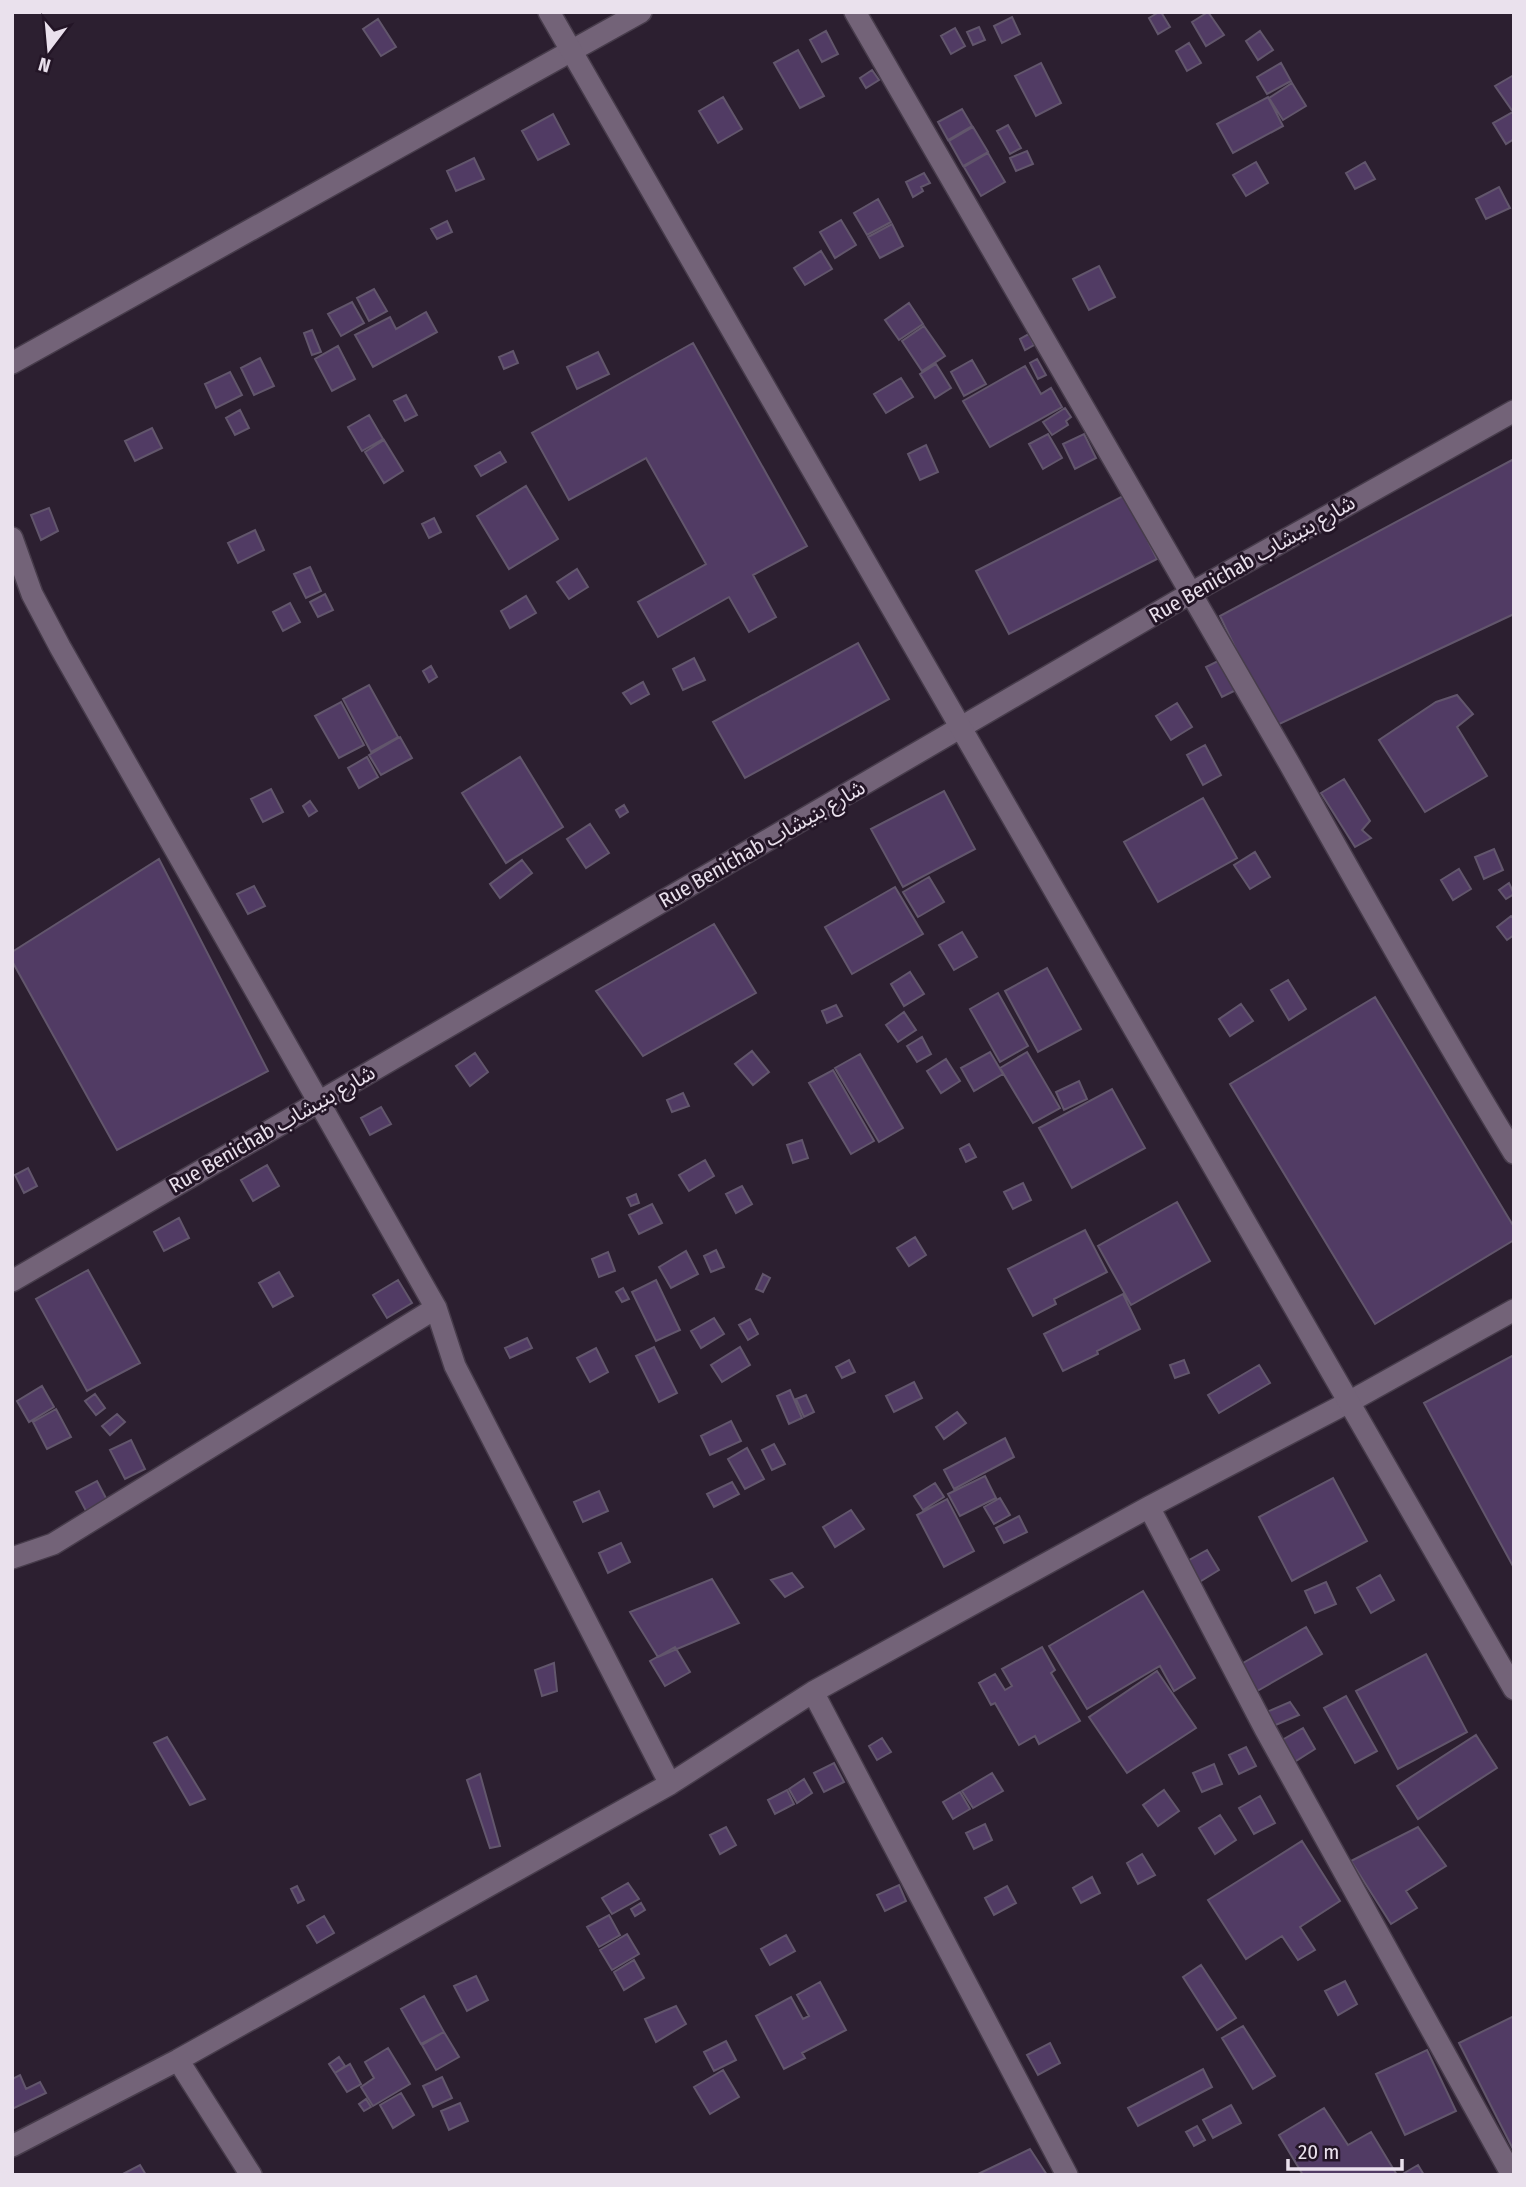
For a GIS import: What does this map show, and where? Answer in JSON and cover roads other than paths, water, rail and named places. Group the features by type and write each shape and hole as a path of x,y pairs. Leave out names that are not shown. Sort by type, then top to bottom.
{"street":[{"path":"549,12 1514,1689"},
{"path":"12,363 641,12"},
{"path":"855,12 1005,268 1427,1009 1514,1153"},
{"name":"Rue Benichab شارع بنيشاب","path":"12,1281 1191,593 1514,411"},
{"path":"12,538 32,594 60,647 436,1308 455,1366 670,1784"},
{"path":"12,1558 53,1544 436,1308"},
{"path":"12,2146 178,2060 670,1784 813,1692 1514,1310"},
{"path":"1149,1507 1265,1729 1512,2175"},
{"path":"813,1692 1067,2175"},
{"path":"178,2060 251,2175"}]}
